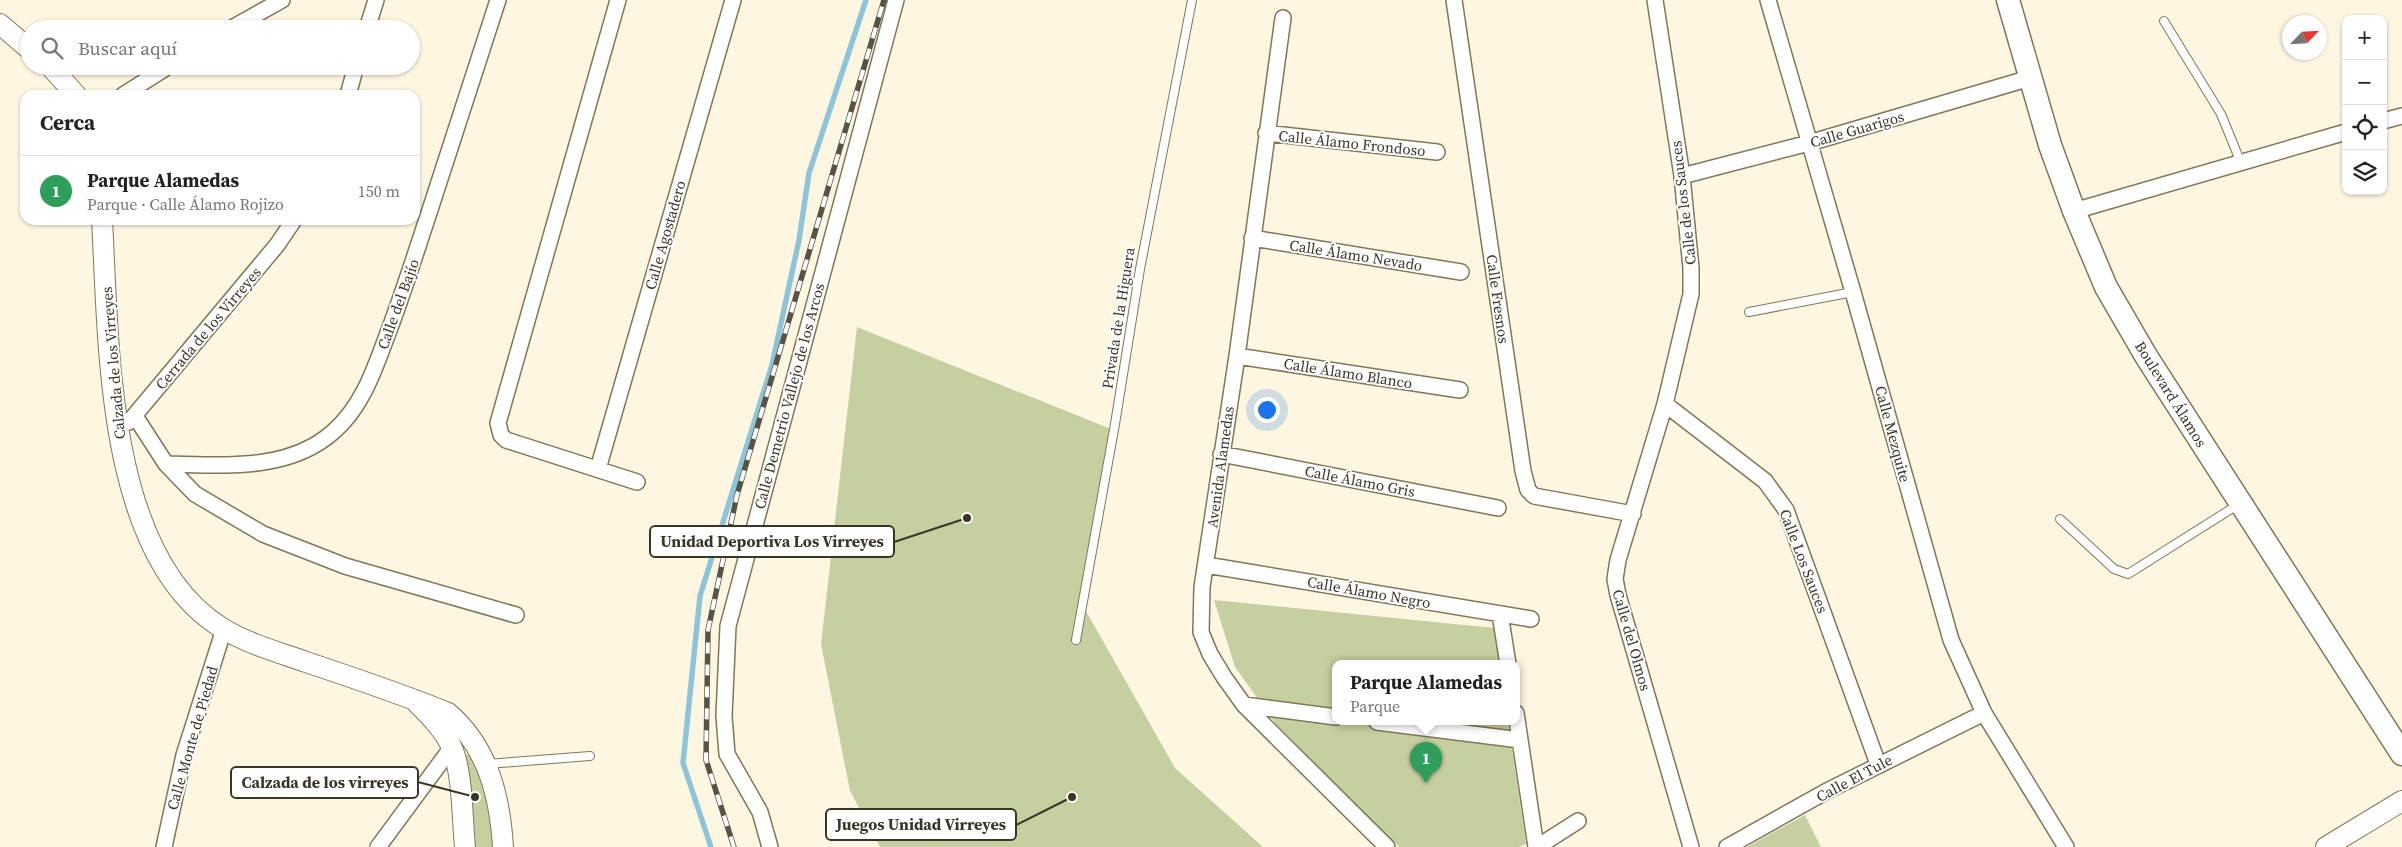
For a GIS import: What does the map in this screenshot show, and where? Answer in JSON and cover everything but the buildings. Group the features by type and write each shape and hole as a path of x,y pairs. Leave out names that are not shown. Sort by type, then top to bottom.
{"main road":[{"name":"Boulevard Álamos","path":"2008,0 2050,145 2074,211 2106,287 2146,356 2402,754"}],"street":[{"path":"246,20 282,0"},
{"path":"370,20 376,0"},
{"name":"Calle del Bajío","path":"166,464 226,465 289,457 306,450 333,433 353,410 371,378 406,286 498,0"},
{"path":"618,0 498,423 501,435 506,440 637,482"},
{"name":"Calle Agostadero","path":"598,469 733,0"},
{"name":"Calle Demetrio Vallejo de los Arcos","path":"770,847 760,812 727,754 724,716 728,626 896,0"},
{"name":"Calle Fresnos","path":"1454,0 1523,471 1528,490 1534,496 1633,514"},
{"name":"Calle de los Sauces","path":"1655,0 1682,176 1691,268 1691,294 1665,404"},
{"name":"Calle Mezquite","path":"1768,0 1951,640 1984,713 2066,847"},
{"name":"Avenida Alamedas","path":"1283,18 1237,356 1221,454 1200,608 1201,632 1219,669 1244,705 1386,847"},
{"path":"0,24 20,41"},
{"path":"58,75 72,90"},
{"path":"131,90 155,75"},
{"path":"349,90 354,75"},
{"name":"Calle Guarigos","path":"1682,176 1809,144 2030,78"},
{"path":"2387,120 2402,116"},
{"name":"Calle Álamo Frondoso","path":"1266,133 1437,152"},
{"path":"2074,211 2342,133"},
{"name":"Calzada de los Virreyes","path":"102,225 111,372 118,434 128,480 139,513 166,570 189,602 204,616 224,629 257,645 414,699 448,713 462,725 487,764 494,785 502,827 503,847"},
{"name":"Cerrada de los Virreyes","path":"118,434 278,245 291,225"},
{"name":"Calle Álamo Nevado","path":"1252,238 1461,272"},
{"name":"Calle Álamo Blanco","path":"1237,356 1460,390"},
{"name":"Calle del Olmos","path":"1665,404 1618,560 1616,578 1618,595 1691,847"},
{"name":"Calle Los Sauces","path":"1665,404 1766,481 1786,510 1878,764"},
{"path":"135,416 166,464 195,494 264,534 345,566 516,615"},
{"name":"Calle Álamo Gris","path":"1221,454 1498,508"},
{"name":"Calle Álamo Negro","path":"1206,565 1531,619"},
{"path":"1500,614 1507,660"},
{"name":"Calle Monte de Piedad","path":"164,847 184,755 224,629"},
{"path":"414,699 444,734 452,747 458,766 465,847"},
{"path":"1244,705 1332,716"},
{"name":"Calle El Tule","path":"1727,847 1878,764 1984,713"},
{"path":"1401,725 1520,740"},
{"path":"1518,725 1537,847 1578,821"},
{"path":"378,847 452,747"},
{"path":"2326,847 2402,801"}],"lane":[{"name":"Privada de la Higuera","path":"1076,640 1115,424 1140,269 1192,0"},
{"path":"2164,21 2221,114 2241,163"},
{"path":"1749,312 1853,292"},
{"path":"2060,519 2114,569 2128,574 2240,503"},
{"path":"487,764 590,756"}],"green space":[{"path":"857,327 1116,431 1082,604 1175,768 1263,847 880,847 850,791 821,644"},
{"path":"1214,600 1494,628 1498,660 1332,660 1332,725 1508,725 1526,844 1519,847 1399,847 1275,723 1235,667"},
{"path":"474,750 500,847 460,847 453,765"},
{"path":"1805,815 1821,847 1747,847"}],"waterway":[{"path":"711,847 683,763 700,596 772,365 799,240 809,173 866,0"}],"railway":[{"path":"734,847 706,760 708,630 737,495 884,0"}],"place":[{"name":"Unidad Deportiva Los Virreyes","path":"967,518"},
{"name":"Parque Alamedas","path":"1426,783"},
{"name":"Calzada de los virreyes","path":"475,797"},
{"name":"Juegos Unidad Virreyes","path":"1072,797"}]}
